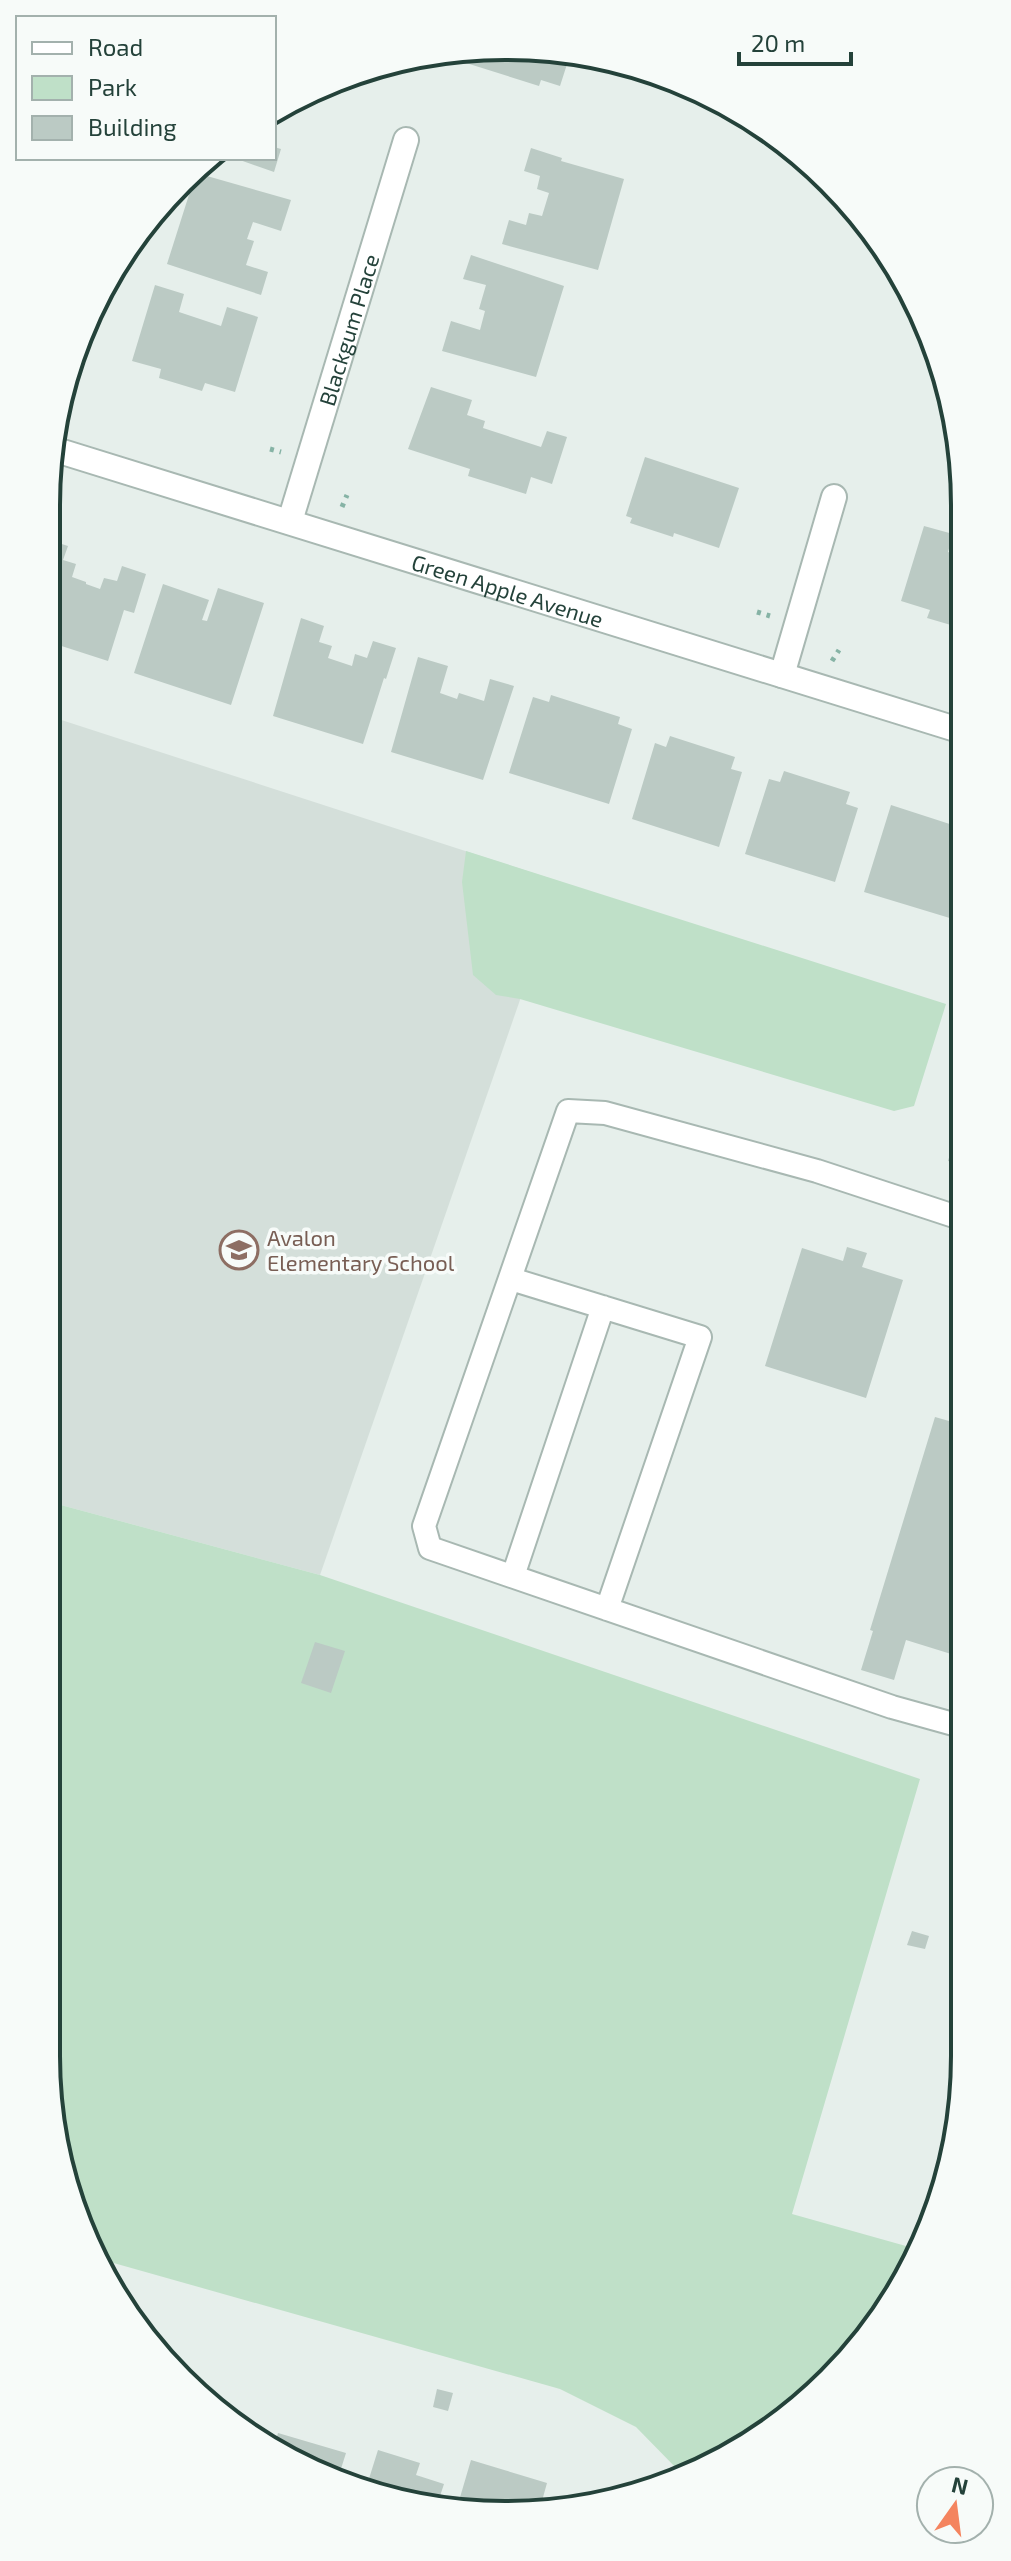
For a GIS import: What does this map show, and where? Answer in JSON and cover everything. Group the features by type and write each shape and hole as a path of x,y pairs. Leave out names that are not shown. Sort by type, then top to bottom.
{"street":[{"name":"Blackgum Place","path":"290,521 406,140"},
{"name":"Green Apple Avenue","path":"63,452 951,728"},
{"path":"782,675 834,497"}],"lane":[{"path":"951,1215 787,1163 605,1113 568,1111 424,1526 430,1548 892,1707 951,1723"},
{"path":"511,1279 700,1337 607,1609"},
{"path":"513,1576 603,1307"}],"path":[{"path":"342,508 347,495"},
{"path":"757,612 771,616"}],"shaded area":[{"name":"Avalon Elementary School","path":"60,720 561,882 320,1575 60,1505"}],"green space":[{"path":"466,851 946,1004 914,1106 894,1111 520,999 496,995 473,975 462,882"},
{"path":"60,1505 320,1575 920,1779 792,2214 908,2247 891,2278 859,2327 821,2371 753,2426 675,2467 636,2427 560,2389 111,2262 94,2226 75,2171 61,2085"}],"building":[{"path":"506,60 567,65 560,86 541,80 539,86 464,62"},
{"path":"276,148 281,149 274,172 240,160 276,160"},
{"path":"531,148 562,158 561,161 624,179 598,270 502,244 509,220 526,225 529,213 542,216 549,193 537,189 540,176 524,171"},
{"path":"206,176 291,200 281,231 253,222 247,239 254,241 246,265 268,272 261,295 167,264 191,189"},
{"path":"471,255 564,286 536,377 442,351 451,321 480,330 485,311 479,309 486,285 463,279"},
{"path":"155,285 184,294 179,312 221,326 227,307 258,317 235,392 205,383 202,391 159,378 161,369 132,361"},
{"path":"431,387 472,400 467,415 485,421 483,428 541,447 547,431 567,437 552,484 531,477 526,494 468,476 470,469 408,449"},
{"path":"645,457 739,488 719,548 630,523 632,518 626,516"},
{"path":"924,526 951,533 948,552 951,553 951,625 927,618 930,610 901,601"},
{"path":"60,543 68,546 63,560 76,564 72,577 100,589 104,578 117,581 122,566 146,574 134,613 124,610 108,661 60,646"},
{"path":"163,584 209,600 202,620 207,621 218,588 264,603 231,705 134,673"},
{"path":"301,618 324,626 319,642 332,646 328,658 352,666 355,654 367,658 373,641 396,648 363,744 273,716"},
{"path":"418,657 448,666 440,693 457,699 459,693 484,701 490,679 514,686 483,780 391,752"},
{"path":"551,695 620,717 618,724 632,729 609,804 509,773 533,697 549,702"},
{"path":"670,736 735,757 731,769 742,772 719,847 632,819 655,743 666,747"},
{"path":"784,771 850,792 846,804 858,808 835,882 745,854 769,779 780,782"},
{"path":"891,805 951,824 951,918 864,892"},
{"path":"847,1247 867,1253 862,1267 903,1280 866,1398 765,1366 802,1248 843,1261"},
{"path":"935,1417 951,1422 951,1654 906,1640 894,1680 861,1670 873,1631 870,1630"},
{"path":"315,1642 345,1651 331,1693 301,1683"},
{"path":"912,1931 929,1936 925,1949 907,1945"},
{"path":"437,2389 453,2393 448,2411 433,2407"},
{"path":"278,2433 346,2453 341,2469 308,2455 277,2437"},
{"path":"378,2450 420,2463 416,2475 444,2484 440,2496 369,2479"},
{"path":"471,2460 547,2483 542,2499 460,2498"}],"place":[{"name":"Avalon Elementary School","path":"239,1250"}]}
